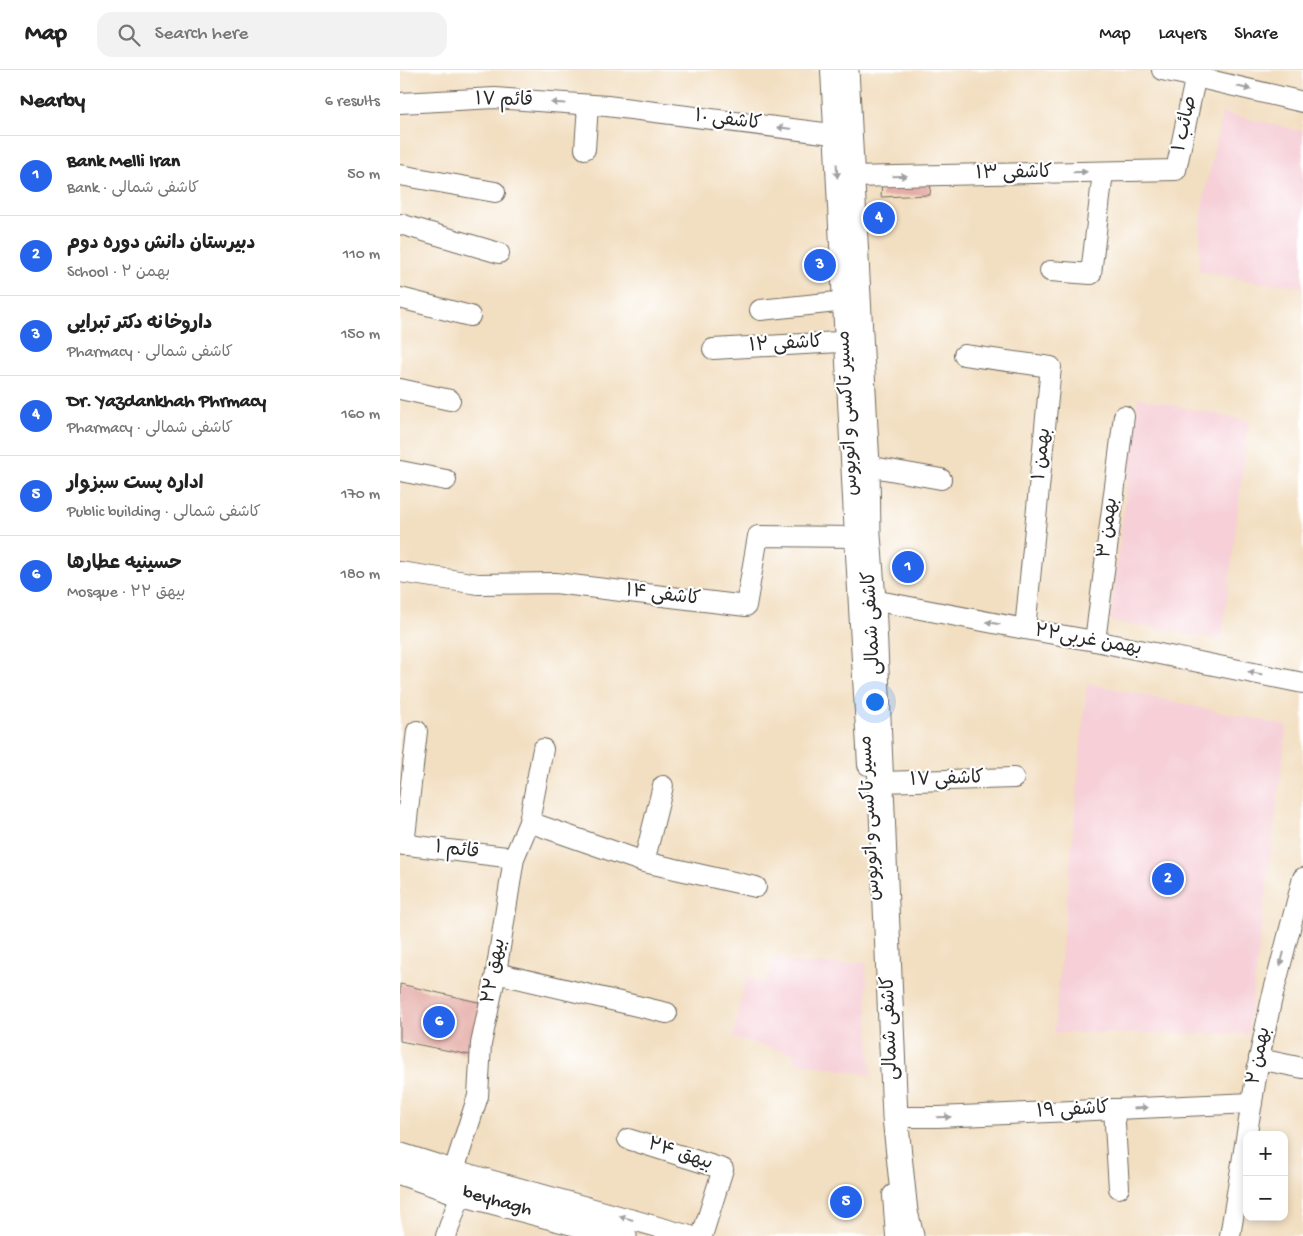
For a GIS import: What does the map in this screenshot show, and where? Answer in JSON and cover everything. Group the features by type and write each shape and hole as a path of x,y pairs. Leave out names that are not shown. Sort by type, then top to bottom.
{"main road":[{"name":"کاشفی شمالی","path":"846,70 842,136 851,177 851,301 853,342 867,466 861,536 873,600 895,1117 905,1212 911,1236"},
{"name":"beyhagh","path":"400,1172 457,1181 593,1232 624,1236"}],"street":[{"path":"831,70 842,136 851,301"},
{"path":"1162,70 1197,73 1303,102"},
{"name":"صائب ۱","path":"1176,170 1197,73"},
{"name":"قائم ۱۷","path":"400,103 495,98 598,105"},
{"path":"585,149 598,105"},
{"name":"کاشفی ۱۰","path":"598,105 842,136"},
{"name":"کاشفی ۱۳","path":"851,177 1176,170"},
{"path":"1050,271 1092,274 1103,172"},
{"path":"400,175 496,192"},
{"path":"400,224 499,253"},
{"path":"400,298 470,316"},
{"name":"کاشفی ۱۲","path":"760,310 851,301"},
{"name":"کاشفی ۱۲","path":"713,349 853,342"},
{"name":"مسیر تاکسی و اتوبوس","path":"853,342 896,1236"},
{"name":"بهمن ۱","path":"964,355 1052,367 1025,629"},
{"path":"400,389 450,400"},
{"name":"بهمن ۳","path":"1095,640 1124,416"},
{"path":"867,466 941,479"},
{"path":"400,471 446,480"},
{"name":"کاشفی ۱۴","path":"400,572 478,584 555,583 746,606 758,536 861,536"},
{"name":"۲۲بهمن غربی","path":"873,600 1025,629 1095,640 1303,683"},
{"path":"402,844 417,731"},
{"name":"بیهق ۲۲","path":"446,1236 457,1181 478,1096 481,1044 496,973 514,858 529,822 543,749"},
{"name":"کاشفی ۱۷","path":"881,782 1014,778"},
{"path":"644,862 663,786"},
{"path":"529,822 644,862 756,887"},
{"name":"قائم ۱","path":"402,844 514,858"},
{"name":"بهمن ۲","path":"1230,1236 1259,1059 1271,1002 1300,901 1303,878"},
{"path":"496,973 667,1013"},
{"path":"1259,1059 1303,1068"},
{"name":"کاشفی ۱۹","path":"895,1117 938,1117 1252,1103"},
{"path":"1114,1109 1119,1188"},
{"name":"بیهق ۲۴","path":"628,1139 723,1169 702,1236"},
{"path":"400,1153 457,1181 690,1236"}],"shaded area":[{"path":"1222,113 1303,131 1303,287 1255,282 1199,271 1203,202"},
{"path":"1138,398 1249,421 1222,640 1110,621"},
{"path":"1087,683 1287,726 1248,1034 1054,1033"},
{"path":"774,957 801,964 866,963 871,1075 794,1062 793,1053 733,1038 746,977 766,983"}],"building":[{"path":"882,181 931,182 930,195 881,197"},
{"path":"400,984 482,1003 470,1055 400,1041"}],"place":[{"name":"Dr. Yazdankhah Phrmacy","path":"879,218"},
{"name":"داروخانه دکتر تبرایی","path":"820,265"},
{"name":"Bank Melli Iran","path":"908,567"},
{"name":"دبیرستان دانش دوره دوم","path":"1168,879"},
{"name":"حسینیه عطارها","path":"439,1022"},
{"name":"اداره پست سبزوار","path":"846,1202"}]}
